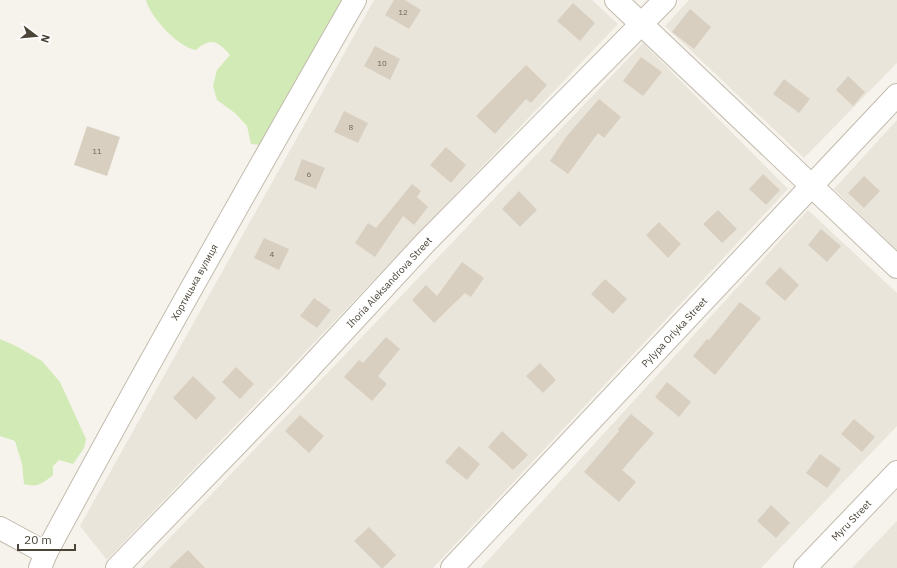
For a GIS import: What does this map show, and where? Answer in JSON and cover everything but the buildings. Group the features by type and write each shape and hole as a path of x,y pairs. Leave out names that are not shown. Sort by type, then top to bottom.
{"street":[{"name":"Хортицька вулиця","path":"43,560 216,242 356,0"},
{"path":"616,0 642,23 897,268"},
{"name":"Ihoria Aleksandrova Street","path":"117,568 291,388 425,243 665,0"},
{"name":"Pylypa Orlyka Street","path":"452,568 897,95"},
{"name":"Myru Street","path":"805,568 897,472"},
{"path":"0,528 43,560"}],"shaded area":[{"path":"374,0 592,0 618,24 107,560 80,526"},
{"path":"689,0 897,0 897,63 804,158 665,26"},
{"path":"643,43 788,189 433,568 141,568"},
{"path":"897,120 897,252 834,189"},
{"path":"808,210 897,293 897,426 761,568 481,568"},
{"path":"897,521 897,568 852,568"}],"green space":[{"path":"146,0 348,0 271,134 260,145 251,144 247,126 235,113 217,100 213,86 217,70 230,55 222,46 214,42 206,43 196,50 182,44 159,23 153,15"},
{"path":"0,339 16,346 42,361 60,382 86,439 84,448 73,464 59,460 53,466 53,475 36,485 24,484 22,464 15,441 0,436"}]}
